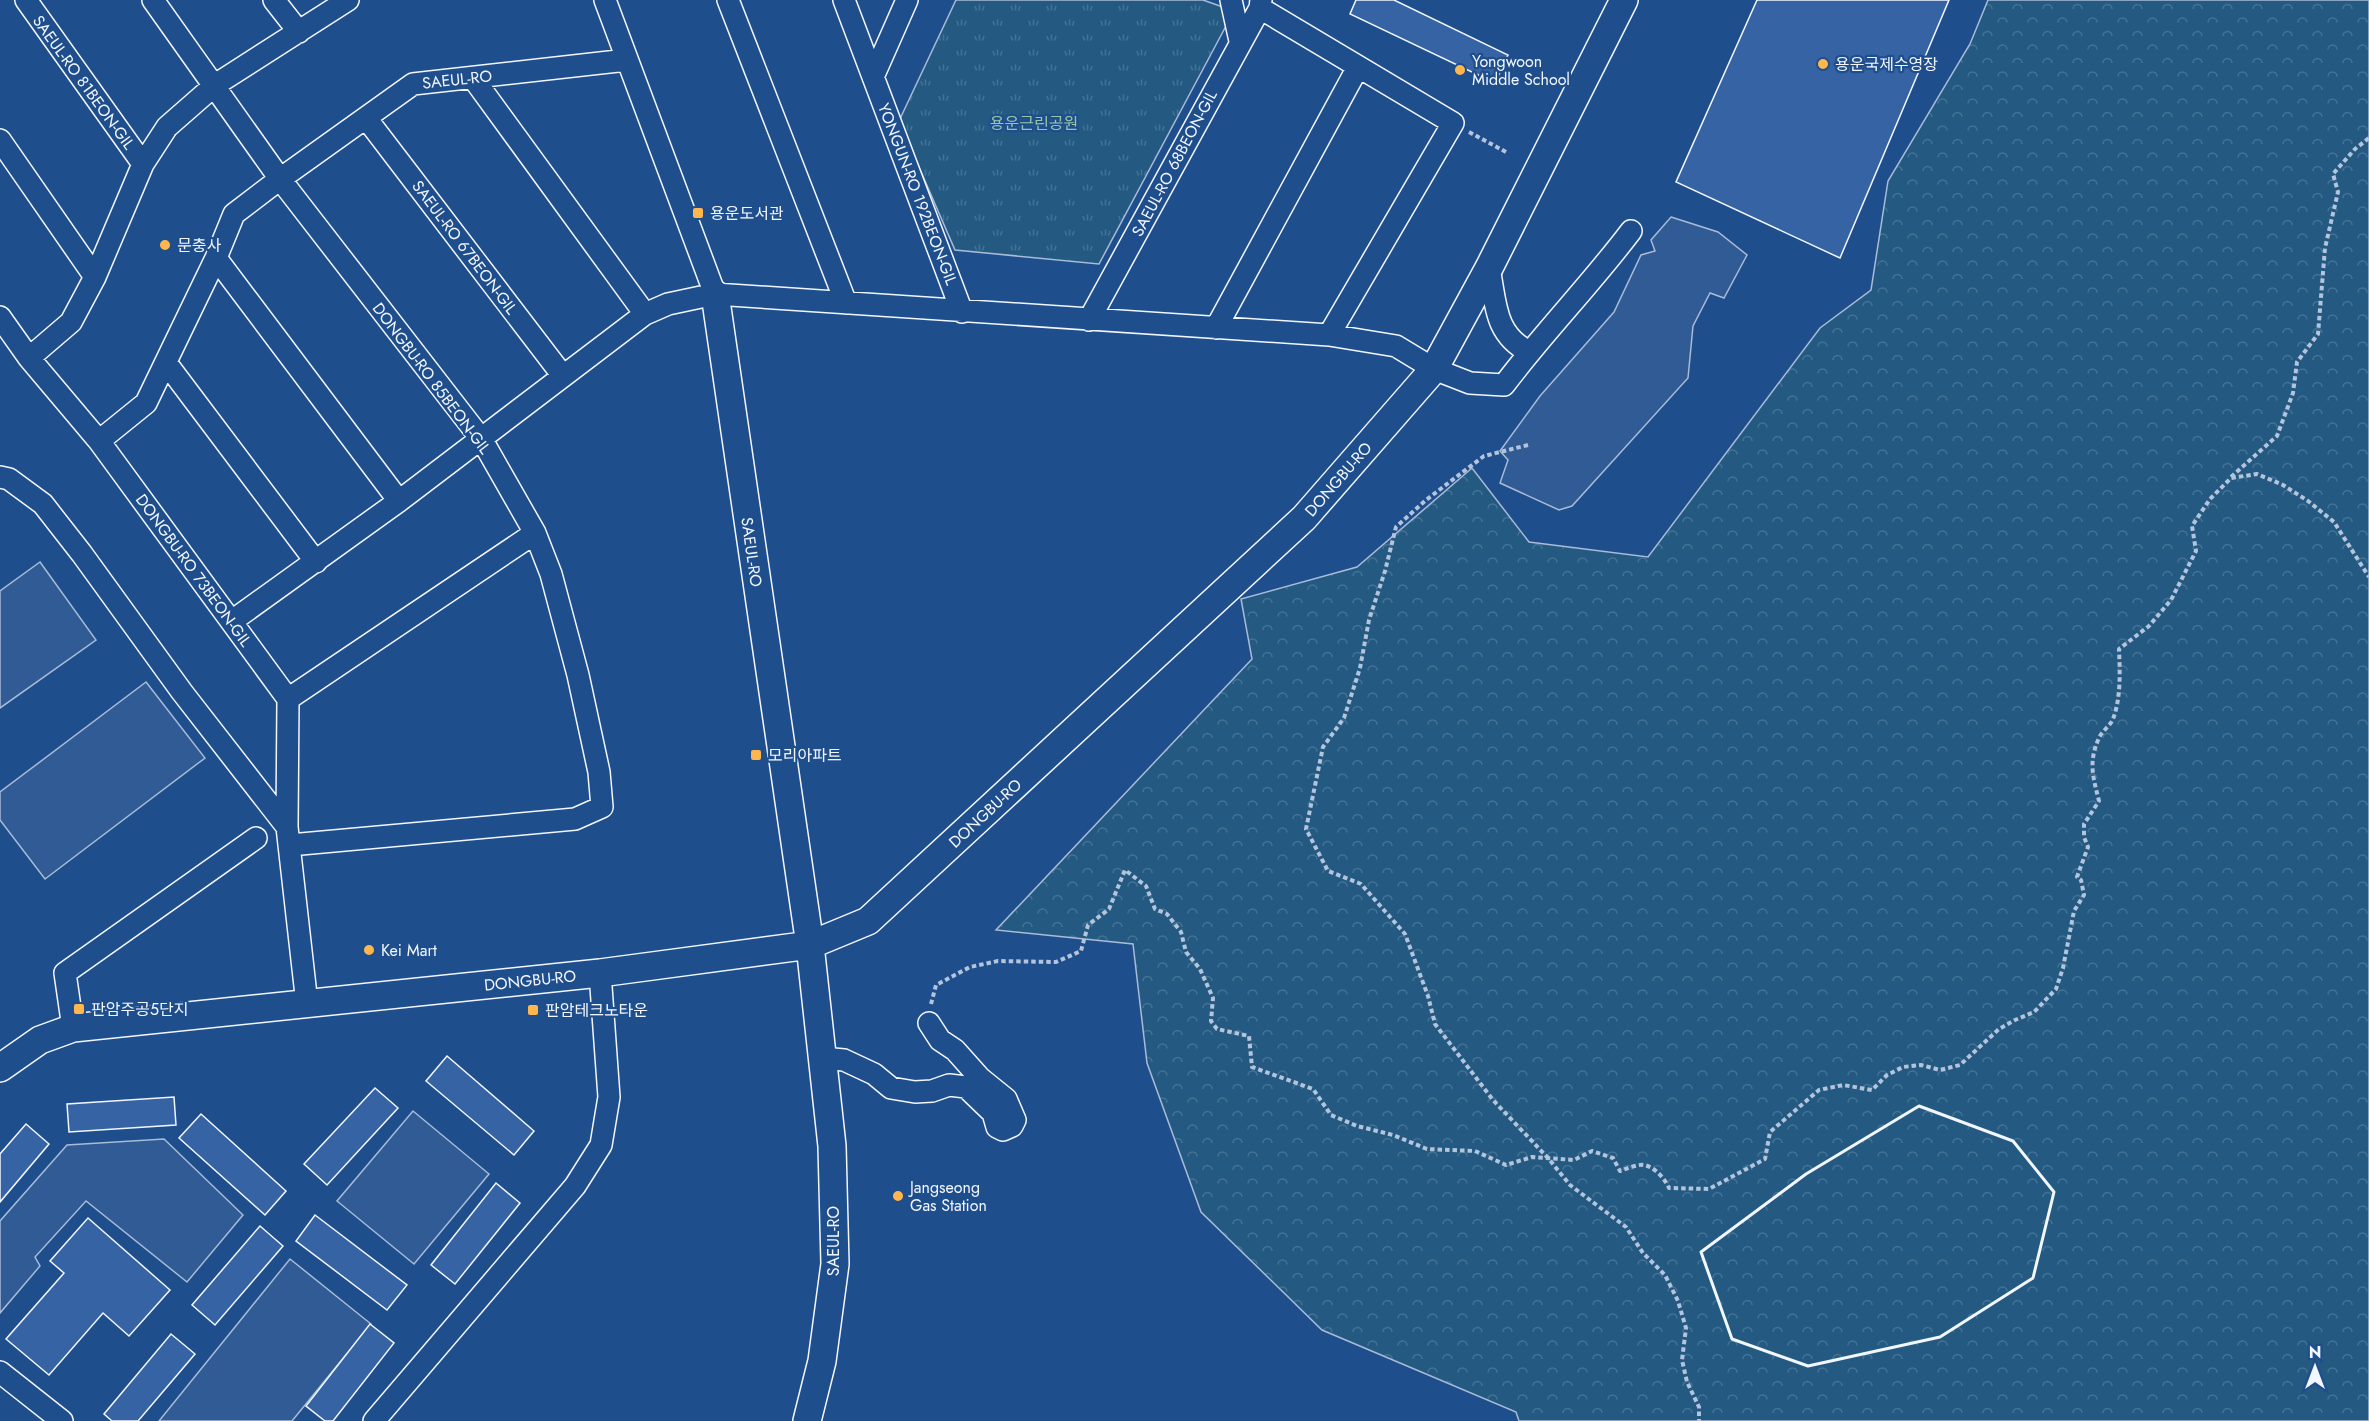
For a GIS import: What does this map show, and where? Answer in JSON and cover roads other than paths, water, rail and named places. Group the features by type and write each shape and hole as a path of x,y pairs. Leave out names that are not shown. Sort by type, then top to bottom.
{"main road":[{"name":"DONGBU-RO","path":"0,1068 40,1040 73,1029 600,973 810,945 868,921 1304,518 1434,369 1489,268 1624,0"},
{"name":"SAEUL-RO","path":"715,294 810,945 832,1146 835,1263 822,1362 807,1421"}],"street":[{"name":"SAEUL-RO 81BEON-GIL","path":"26,0 143,164"},
{"name":"DONGBU-RO 85BEON-GIL","path":"153,0 280,179 482,440 535,533 551,574 578,675 599,772 602,807 575,819 288,836"},
{"path":"274,0 299,32"},
{"name":"SAEUL-RO 81BEON-GIL","path":"29,358 71,322 95,277 143,164 166,128 215,85 348,0"},
{"name":"SAEUL-RO","path":"605,0 715,294"},
{"path":"728,0 846,303"},
{"name":"YONGUN-RO 192BEON-GIL","path":"844,0 962,312"},
{"path":"873,77 907,0"},
{"path":"1231,0 1240,41"},
{"name":"SAEUL-RO 68BEON-GIL","path":"1089,320 1260,4 1358,67 1453,123 1329,335"},
{"name":"SAEUL-RO","path":"280,179 413,84 627,60"},
{"path":"1216,328 1358,67"},
{"path":"472,78 645,314"},
{"name":"SAEUL-RO 67BEON-GIL","path":"366,118 563,376"},
{"path":"0,140 95,277"},
{"path":"99,441 146,403 216,258 234,214 280,179"},
{"path":"232,621 482,440 645,314 668,304 715,294 1329,335 1396,346 1434,369 1470,382 1504,385 1529,352 1606,265 1631,231"},
{"path":"216,258 399,501"},
{"path":"1489,268 1500,323 1514,344 1529,352"},
{"name":"DONGBU-RO 73BEON-GIL","path":"0,317 29,358 99,441 288,699"},
{"path":"166,364 315,562"},
{"path":"0,477 9,479 43,504 288,836"},
{"path":"307,1004 288,836 288,699 535,533"},
{"path":"73,1029 65,972 256,838"},
{"path":"374,1421 575,1186 601,1144 609,1096 600,973"},
{"path":"822,1058 844,1060 874,1074 891,1088 915,1092 949,1085 966,1087 993,1113 997,1127 1003,1130 1012,1126 1015,1120 1006,1099 980,1078 955,1050 940,1040 929,1023"},
{"path":"0,1372 62,1421"}],"place":[{"name":"용운국제수영장","path":"1823,64"},
{"name":"Yongwoon Middle School","path":"1460,70"},
{"name":"용운도서관","path":"698,213"},
{"name":"문충사","path":"165,245"},
{"name":"모리아파트","path":"756,755"},
{"name":"Kei Mart","path":"369,950"},
{"name":"판암주공5단지","path":"79,1009"},
{"name":"판암테크노타운","path":"533,1010"},
{"name":"Jangseong Gas Station","path":"898,1196"}],"park label":[{"name":"용운근린공원","path":"1034,123"}]}
